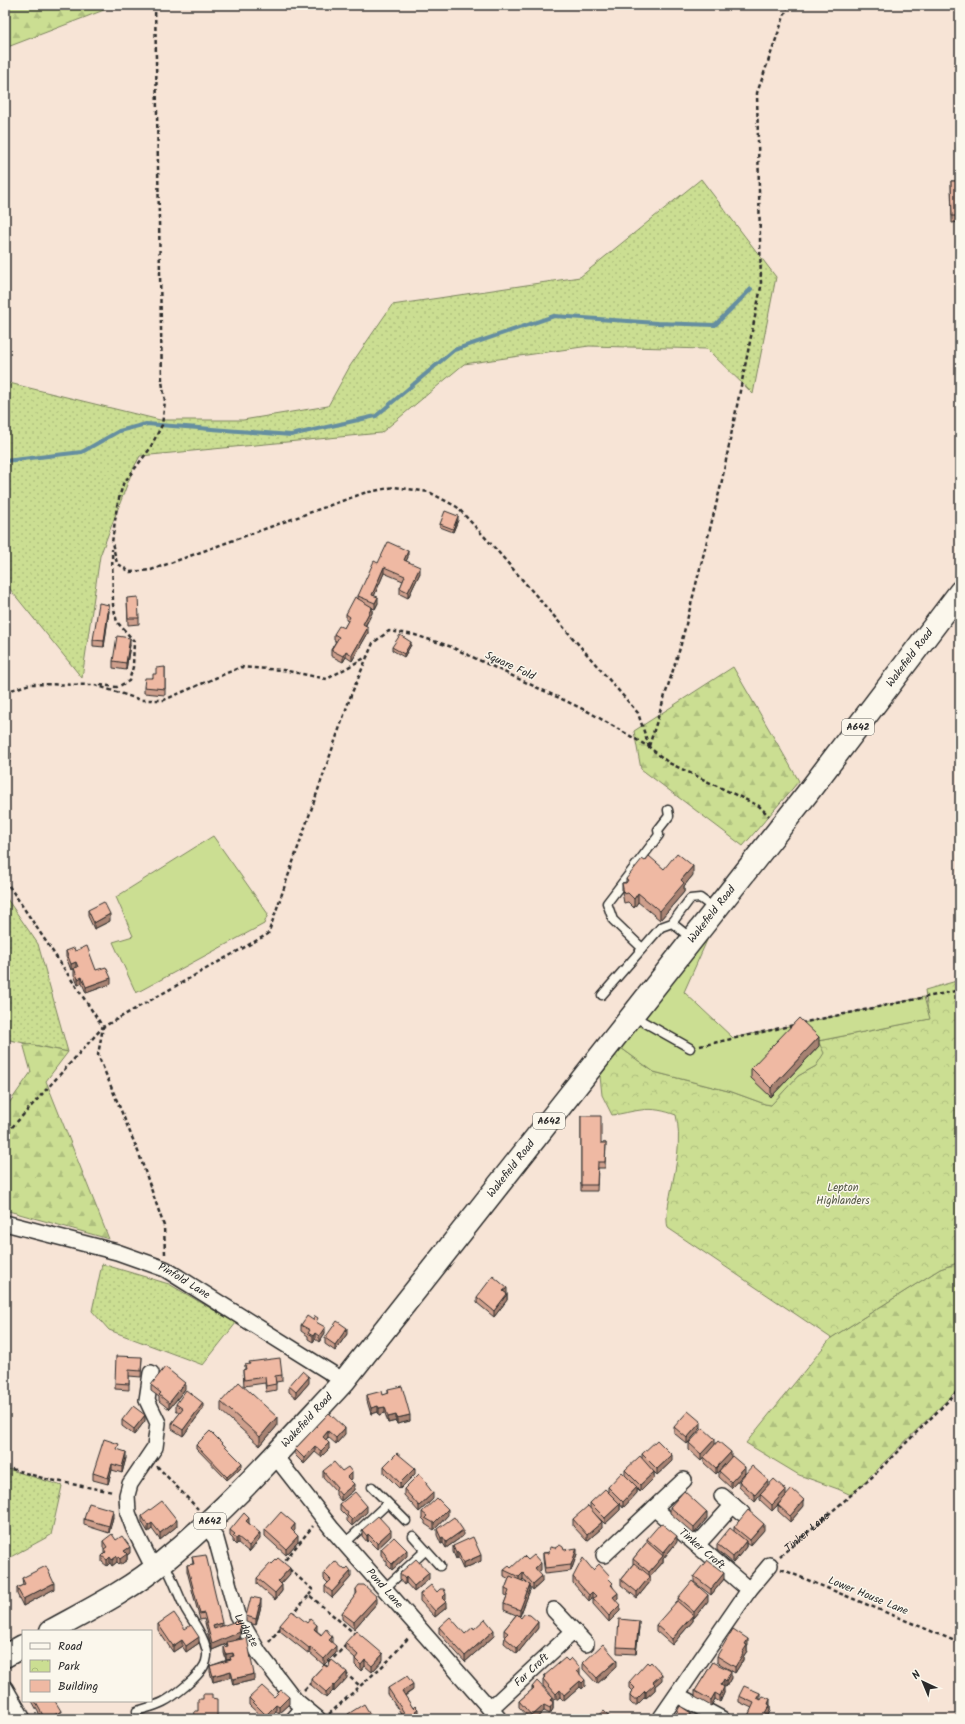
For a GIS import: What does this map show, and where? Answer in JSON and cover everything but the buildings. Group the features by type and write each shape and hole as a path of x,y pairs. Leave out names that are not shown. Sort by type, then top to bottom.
{"highway":[{"name":"Wakefield Road","path":"53,1630 126,1589 159,1565 206,1525 275,1456 344,1381 782,827 960,592"},
{"path":"5,1656 22,1647"}],"street":[{"name":"Pinfold Lane","path":"5,1224 117,1252 166,1268 344,1381"},
{"path":"151,1373 147,1400 158,1423 155,1447 130,1484 127,1495 128,1513 134,1529 159,1565"},
{"name":"Pond Lane","path":"275,1456 344,1544 494,1714"},
{"path":"604,1556 684,1480"},
{"path":"696,1544 738,1509 722,1496"},
{"name":"Tinker Croft","path":"654,1508 749,1590"},
{"name":"Lydgate","path":"206,1525 216,1539 237,1615 259,1653 298,1703 318,1719"},
{"path":"660,1719 749,1590 770,1565"},
{"path":"554,1610 586,1644"},
{"name":"Far Croft","path":"494,1714 574,1631"},
{"path":"5,1688 24,1719"},
{"path":"677,1695 722,1719"}],"lane":[{"path":"642,948 613,920 607,903 659,835 658,830 669,816 668,810"},
{"path":"602,995 661,927 672,923 690,899 700,898 716,910"},
{"path":"672,923 693,940"},
{"path":"632,1016 690,1048"},
{"path":"372,1487 406,1521"},
{"path":"344,1544 388,1503"},
{"path":"414,1536 440,1566"},
{"path":"384,1589 426,1550"},
{"path":"137,1711 164,1702 196,1676 204,1666 207,1658 206,1648 201,1635 186,1609 174,1581 159,1565"},
{"path":"289,1719 298,1703"}],"path":[{"path":"5,692 30,684 95,685 117,687 128,681 133,668 134,641 117,622 112,605 112,543 117,506 123,484 149,450 162,425 165,401 162,381 155,5"},
{"path":"649,747 680,648 721,485 761,287 757,93 788,5"},
{"path":"112,543 116,563 130,572 151,570 364,493 394,487 429,492 457,507 599,667 638,713 649,747 669,763 759,806 782,827"},
{"name":"Square Fold","path":"368,656 373,643 389,631 415,635 449,646 589,712 649,747"},
{"path":"95,685 141,700 164,700 241,667 283,670 328,678 368,656"},
{"path":"5,1135 103,1026 268,934 352,695 368,656"},
{"path":"5,880 103,1026 98,1055 139,1154 164,1226 166,1268"},
{"path":"690,1048 960,990"},
{"name":"Tinker Lane","path":"770,1565 872,1477 960,1389"},
{"path":"289,1618 313,1590 282,1564 321,1516"},
{"name":"Lower House Lane","path":"770,1565 960,1643"},
{"path":"309,1595 355,1634 321,1672"},
{"path":"259,1653 284,1624"},
{"path":"324,1719 388,1660 418,1628"},
{"path":"331,1661 337,1666"},
{"path":"343,1671 360,1686"},
{"path":"298,1703 316,1678"}],"green space":[{"path":"5,5 102,5 104,10 5,48"},
{"path":"701,179 776,277 753,394 707,349 589,346 464,364 381,433 140,456 133,469 100,556 82,678 5,583 5,382 160,420 243,420 328,406 350,366 392,305 580,277"},
{"path":"733,667 799,781 743,846 641,769 634,731"},
{"path":"213,836 268,914 264,924 136,993 113,942 133,936 116,897"},
{"path":"5,896 38,944 68,1052 5,1039"},
{"path":"708,938 684,992 733,1038 924,997 930,1019 818,1041 824,1053 816,1066 798,1076 771,1105 732,1092 654,1072 621,1048"},
{"name":"Lepton Highlanders","path":"960,980 960,1262 940,1269 831,1338 668,1228 668,1210 678,1143 678,1124 676,1115 650,1109 612,1115 602,1095 600,1076 621,1048 654,1072 732,1092 771,1105 798,1076 816,1066 818,1041 929,1019 925,990"},
{"path":"23,1043 68,1052 46,1081 109,1239 5,1210 5,1109 31,1072"},
{"path":"960,1262 960,1387 851,1495 799,1475 746,1443 831,1338 940,1269"},
{"path":"102,1264 169,1284 236,1323 203,1365 109,1330 92,1311"},
{"path":"5,1468 62,1486 51,1535 5,1560"}],"waterway":[{"path":"5,461 82,452 119,431 146,424 291,435 376,416 454,350 554,316 657,323 715,325 751,289"}]}
